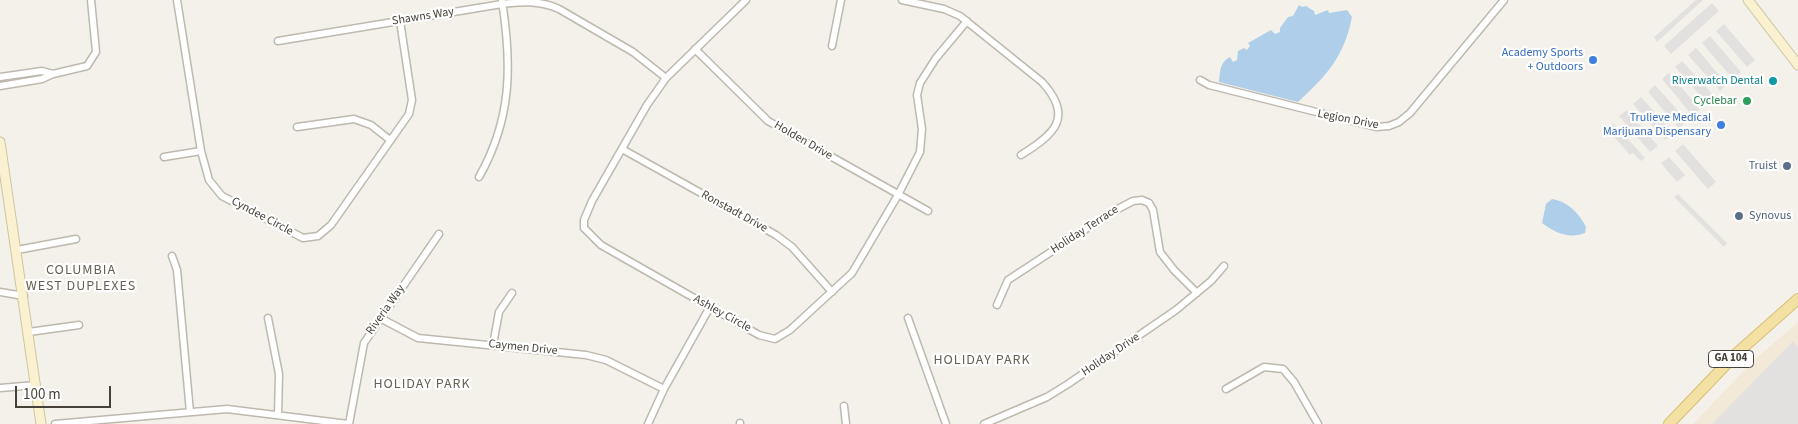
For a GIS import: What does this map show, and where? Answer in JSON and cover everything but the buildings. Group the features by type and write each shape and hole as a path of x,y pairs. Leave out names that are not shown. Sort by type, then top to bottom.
{"main road":[{"path":"1748,0 1798,65"},
{"path":"0,144 24,296 41,424"},
{"name":"GA 104","path":"1669,424 1736,354 1798,300"}],"street":[{"path":"0,86 42,79 53,74 79,70 87,66 94,59 96,44 91,0"},
{"name":"Cyndee Circle","path":"177,0 201,151 209,180 222,196 295,235 310,238 324,232 331,225 409,114 412,100 400,21"},
{"name":"Ashley Circle","path":"746,0 666,78 646,105 590,206 584,228 601,245 759,334 775,339 790,330 852,273 916,163 922,140 917,95 920,83 936,58 967,21"},
{"path":"832,46 841,0"},
{"path":"902,0 952,12 967,21 1042,82 1053,94 1060,114 1057,124 1051,133 1021,155"},
{"name":"Legion Drive","path":"1200,80 1362,125 1389,126 1399,122 1410,112 1504,0"},
{"path":"479,176 491,156 498,137 508,81 510,60 502,2"},
{"name":"Shawns Way","path":"278,41 502,2 546,3 633,52 666,78"},
{"name":"Holden Drive","path":"695,49 768,121 928,211"},
{"path":"0,77 42,71 53,74"},
{"path":"297,127 354,119 371,125 390,140"},
{"name":"Ronstadt Drive","path":"622,148 776,235 792,247 832,292"},
{"path":"164,157 201,151"},
{"name":"Holiday Terrace","path":"997,305 1008,280 1112,212 1133,201 1142,200 1148,203 1153,210 1160,252 1174,270 1198,293"},
{"name":"Riveria Way","path":"349,424 359,358 364,343 439,234"},
{"path":"17,250 76,239"},
{"path":"172,256 178,270 190,412"},
{"name":"Holiday Drive","path":"984,424 1047,397 1176,310 1198,293 1224,266"},
{"path":"0,292 24,296"},
{"path":"493,345 499,312 512,293"},
{"path":"648,424 664,389 710,307"},
{"path":"268,318 279,374 278,415"},
{"name":"Caymen Drive","path":"380,318 418,338 493,345 606,360 664,389"},
{"path":"908,318 946,424"},
{"path":"29,332 79,325"},
{"path":"1226,389 1264,367 1283,369 1294,382 1318,424"},
{"path":"0,388 36,385"},
{"path":"844,406 846,424"},
{"path":"55,424 227,409 349,424"}],"shaded area":[{"path":"1696,0 1703,0 1657,42 1654,37"},
{"path":"1712,3 1719,11 1671,54 1664,46"},
{"path":"1724,24 1755,60 1747,67 1716,31"},
{"path":"1710,36 1741,72 1733,79 1702,43"},
{"path":"1696,48 1727,84 1720,91 1688,55"},
{"path":"1682,61 1714,96 1706,102 1675,67"},
{"path":"1669,73 1700,109 1692,115 1662,79"},
{"path":"1655,85 1687,121 1679,128 1648,92"},
{"path":"1641,97 1673,133 1665,140 1633,104"},
{"path":"1627,110 1658,146 1650,152 1619,116"},
{"path":"1613,123 1645,158 1641,161 1633,153 1630,155 1607,129"},
{"path":"1683,144 1716,182 1708,189 1675,151"},
{"path":"1669,157 1685,175 1677,182 1661,163"},
{"path":"1678,194 1727,243 1724,247 1674,197"},
{"path":"1798,322 1798,424 1693,424 1754,360"},
{"path":"1793,341 1798,347 1798,424 1712,424"}],"water":[{"path":"1299,5 1302,7 1306,6 1314,11 1315,15 1328,10 1329,13 1347,10 1352,17 1349,31 1333,64 1326,74 1298,102 1219,82 1221,67 1224,61 1230,57 1233,62 1237,60 1238,51 1244,48 1247,50 1250,46 1248,43 1271,30 1275,34 1280,32 1280,28 1288,17 1293,16"},
{"path":"1552,199 1568,205 1580,217 1586,227 1585,233 1579,235 1563,234 1552,230 1542,223 1546,204"}],"place":[{"name":"Academy Sports + Outdoors","path":"1593,60"},
{"name":"Riverwatch Dental","path":"1773,81"},
{"name":"Cyclebar","path":"1747,101"},
{"name":"Trulieve Medical Marijuana Dispensary","path":"1721,125"},
{"name":"Truist","path":"1787,166"},
{"name":"Synovus","path":"1739,216"}],"district":[{"name":"COLUMBIA WEST DUPLEXES","path":"81,280"},
{"name":"HOLIDAY PARK","path":"982,361"},
{"name":"HOLIDAY PARK","path":"422,385"}]}
